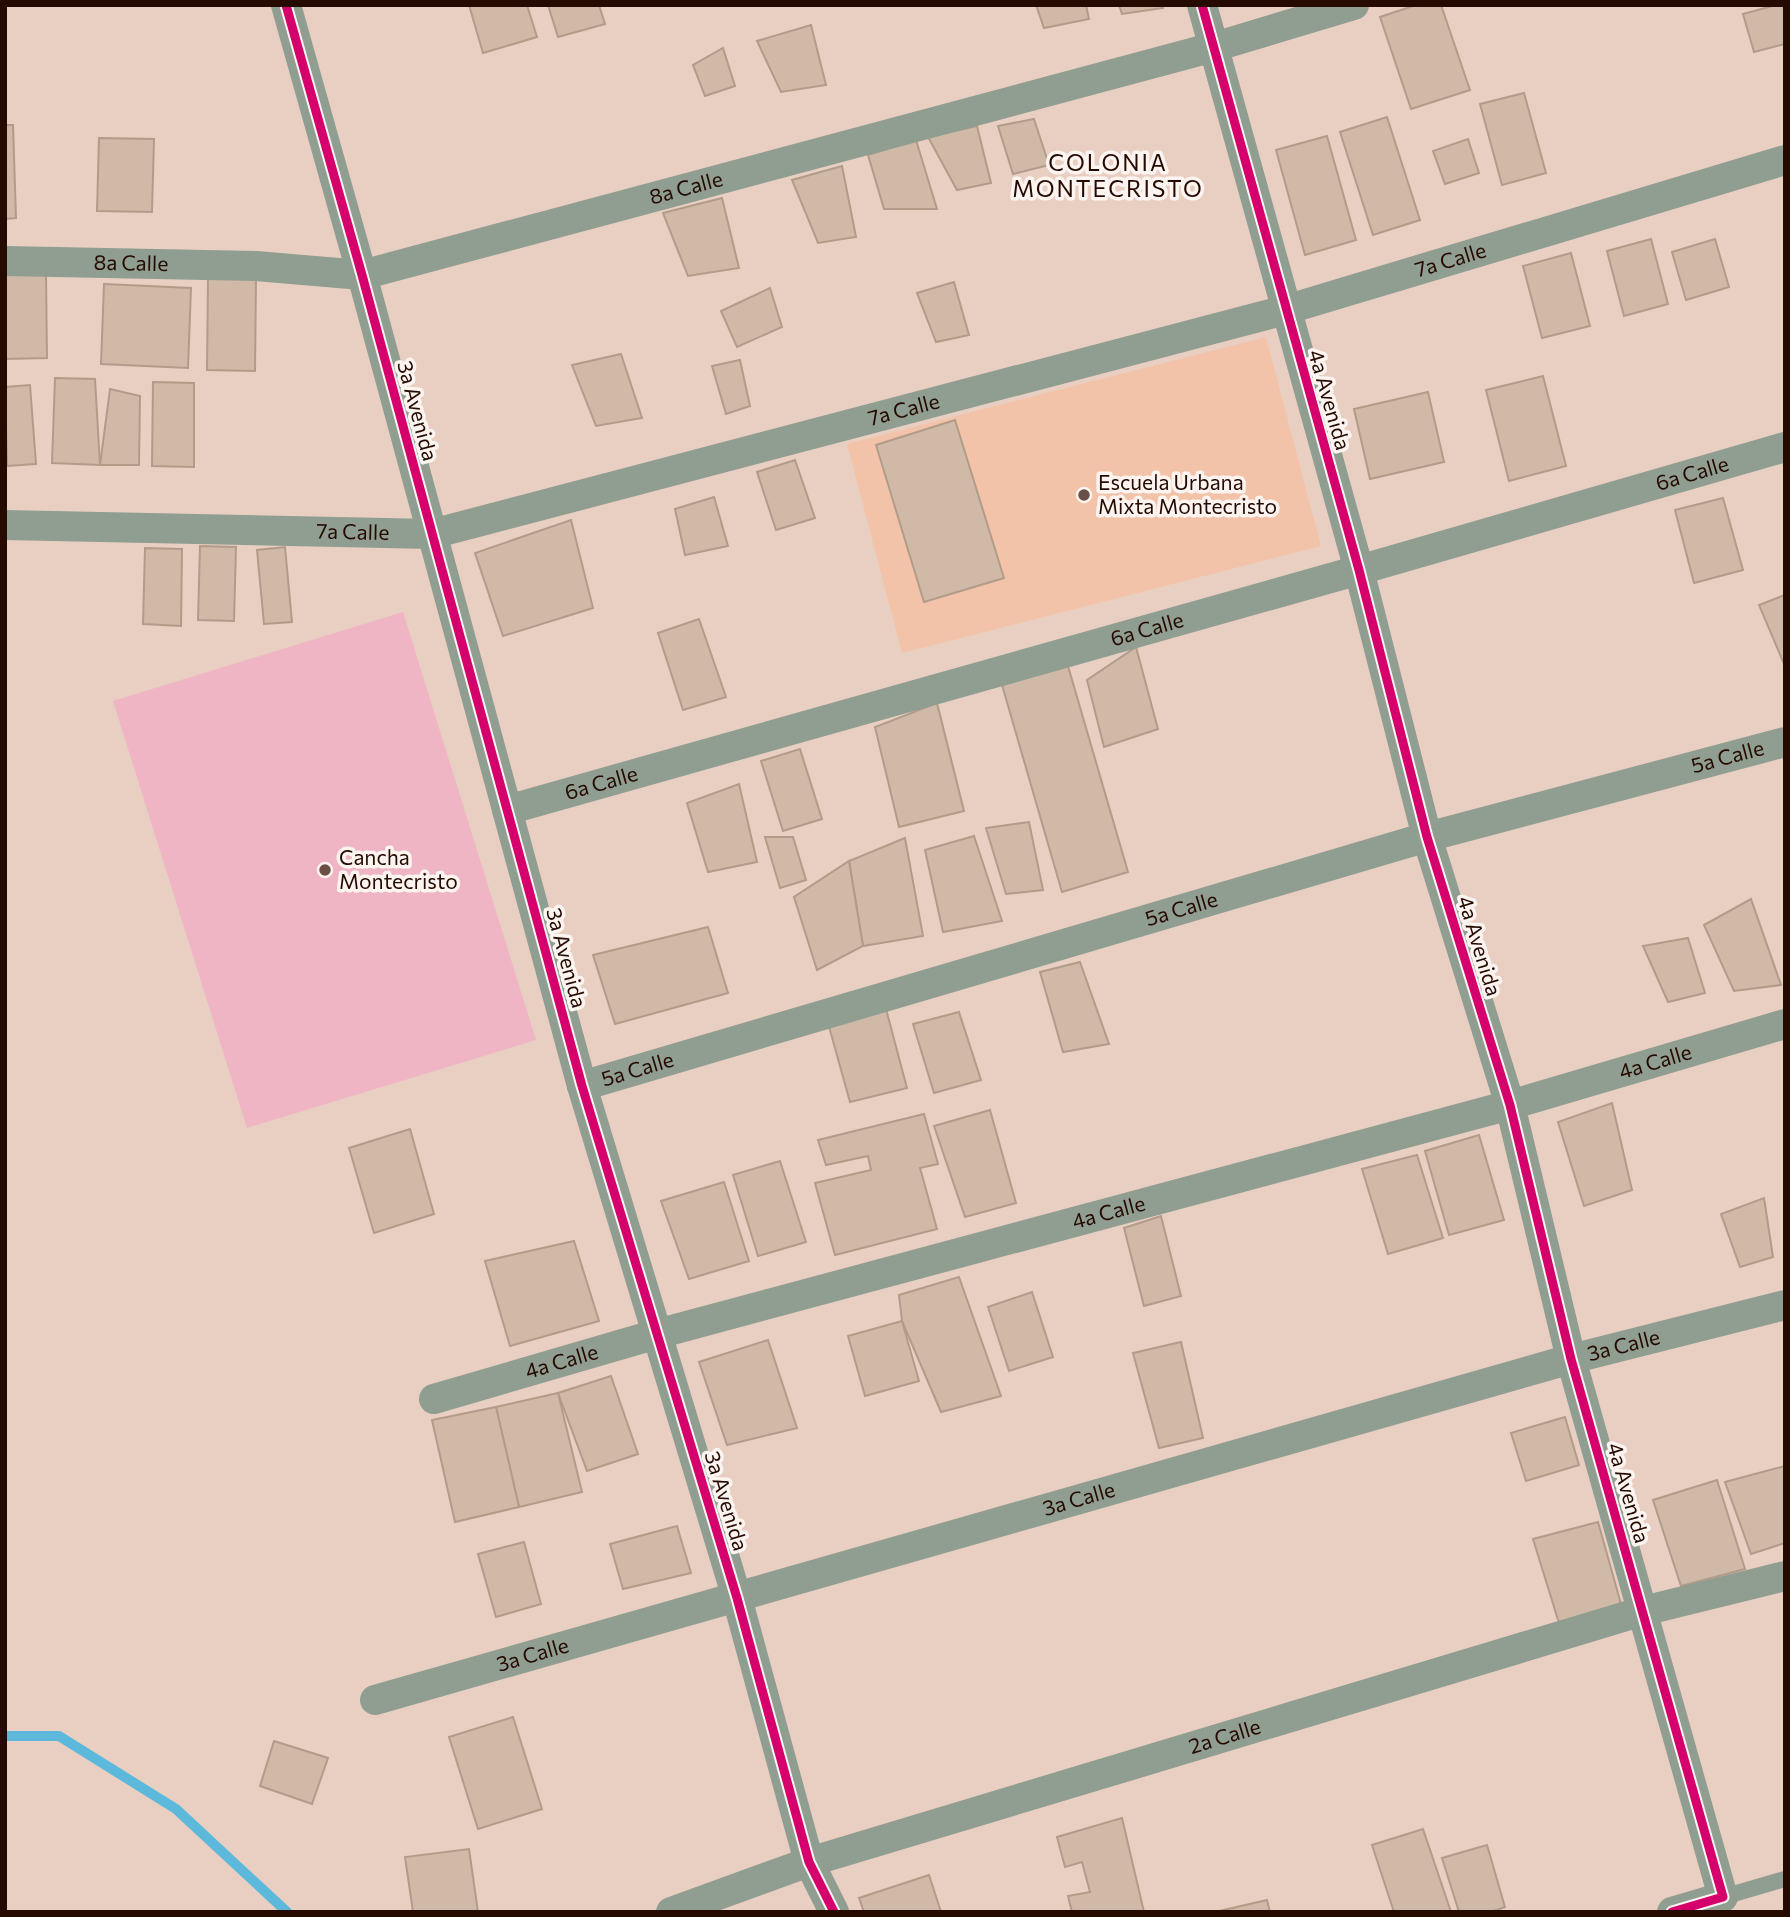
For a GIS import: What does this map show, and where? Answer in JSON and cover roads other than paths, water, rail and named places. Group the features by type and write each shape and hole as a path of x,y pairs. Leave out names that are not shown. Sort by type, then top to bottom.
{"street":[{"name":"3a Avenida","path":"286,5 582,1086 737,1598 808,1862 834,1912"},
{"name":"4a Avenida","path":"1202,5 1359,570 1427,837 1510,1105 1572,1359 1723,1897"},
{"name":"8a Calle","path":"5,261 256,266 362,275 1214,47 1354,5"},
{"name":"7a Calle","path":"5,525 432,534 1286,310 1785,160"},
{"name":"6a Calle","path":"507,810 1785,447"},
{"name":"5a Calle","path":"582,1086 1427,837 1785,742"},
{"name":"4a Calle","path":"433,1399 657,1334 1510,1105 1785,1024"},
{"name":"3a Calle","path":"375,1700 1572,1359 1785,1305"},
{"name":"2a Calle","path":"671,1912 808,1862 1643,1612 1785,1576"},
{"path":"1672,1912 1723,1897"}],"lane":[{"path":"1723,1897 1785,1879"}],"waterway":[{"path":"5,1736 59,1736 176,1809 287,1912"}],"place":[{"name":"Escuela Urbana Mixta Montecristo","path":"1084,495"},
{"name":"Cancha Montecristo","path":"325,870"}],"district":[{"name":"COLONIA MONTECRISTO","path":"1108,176"}]}
